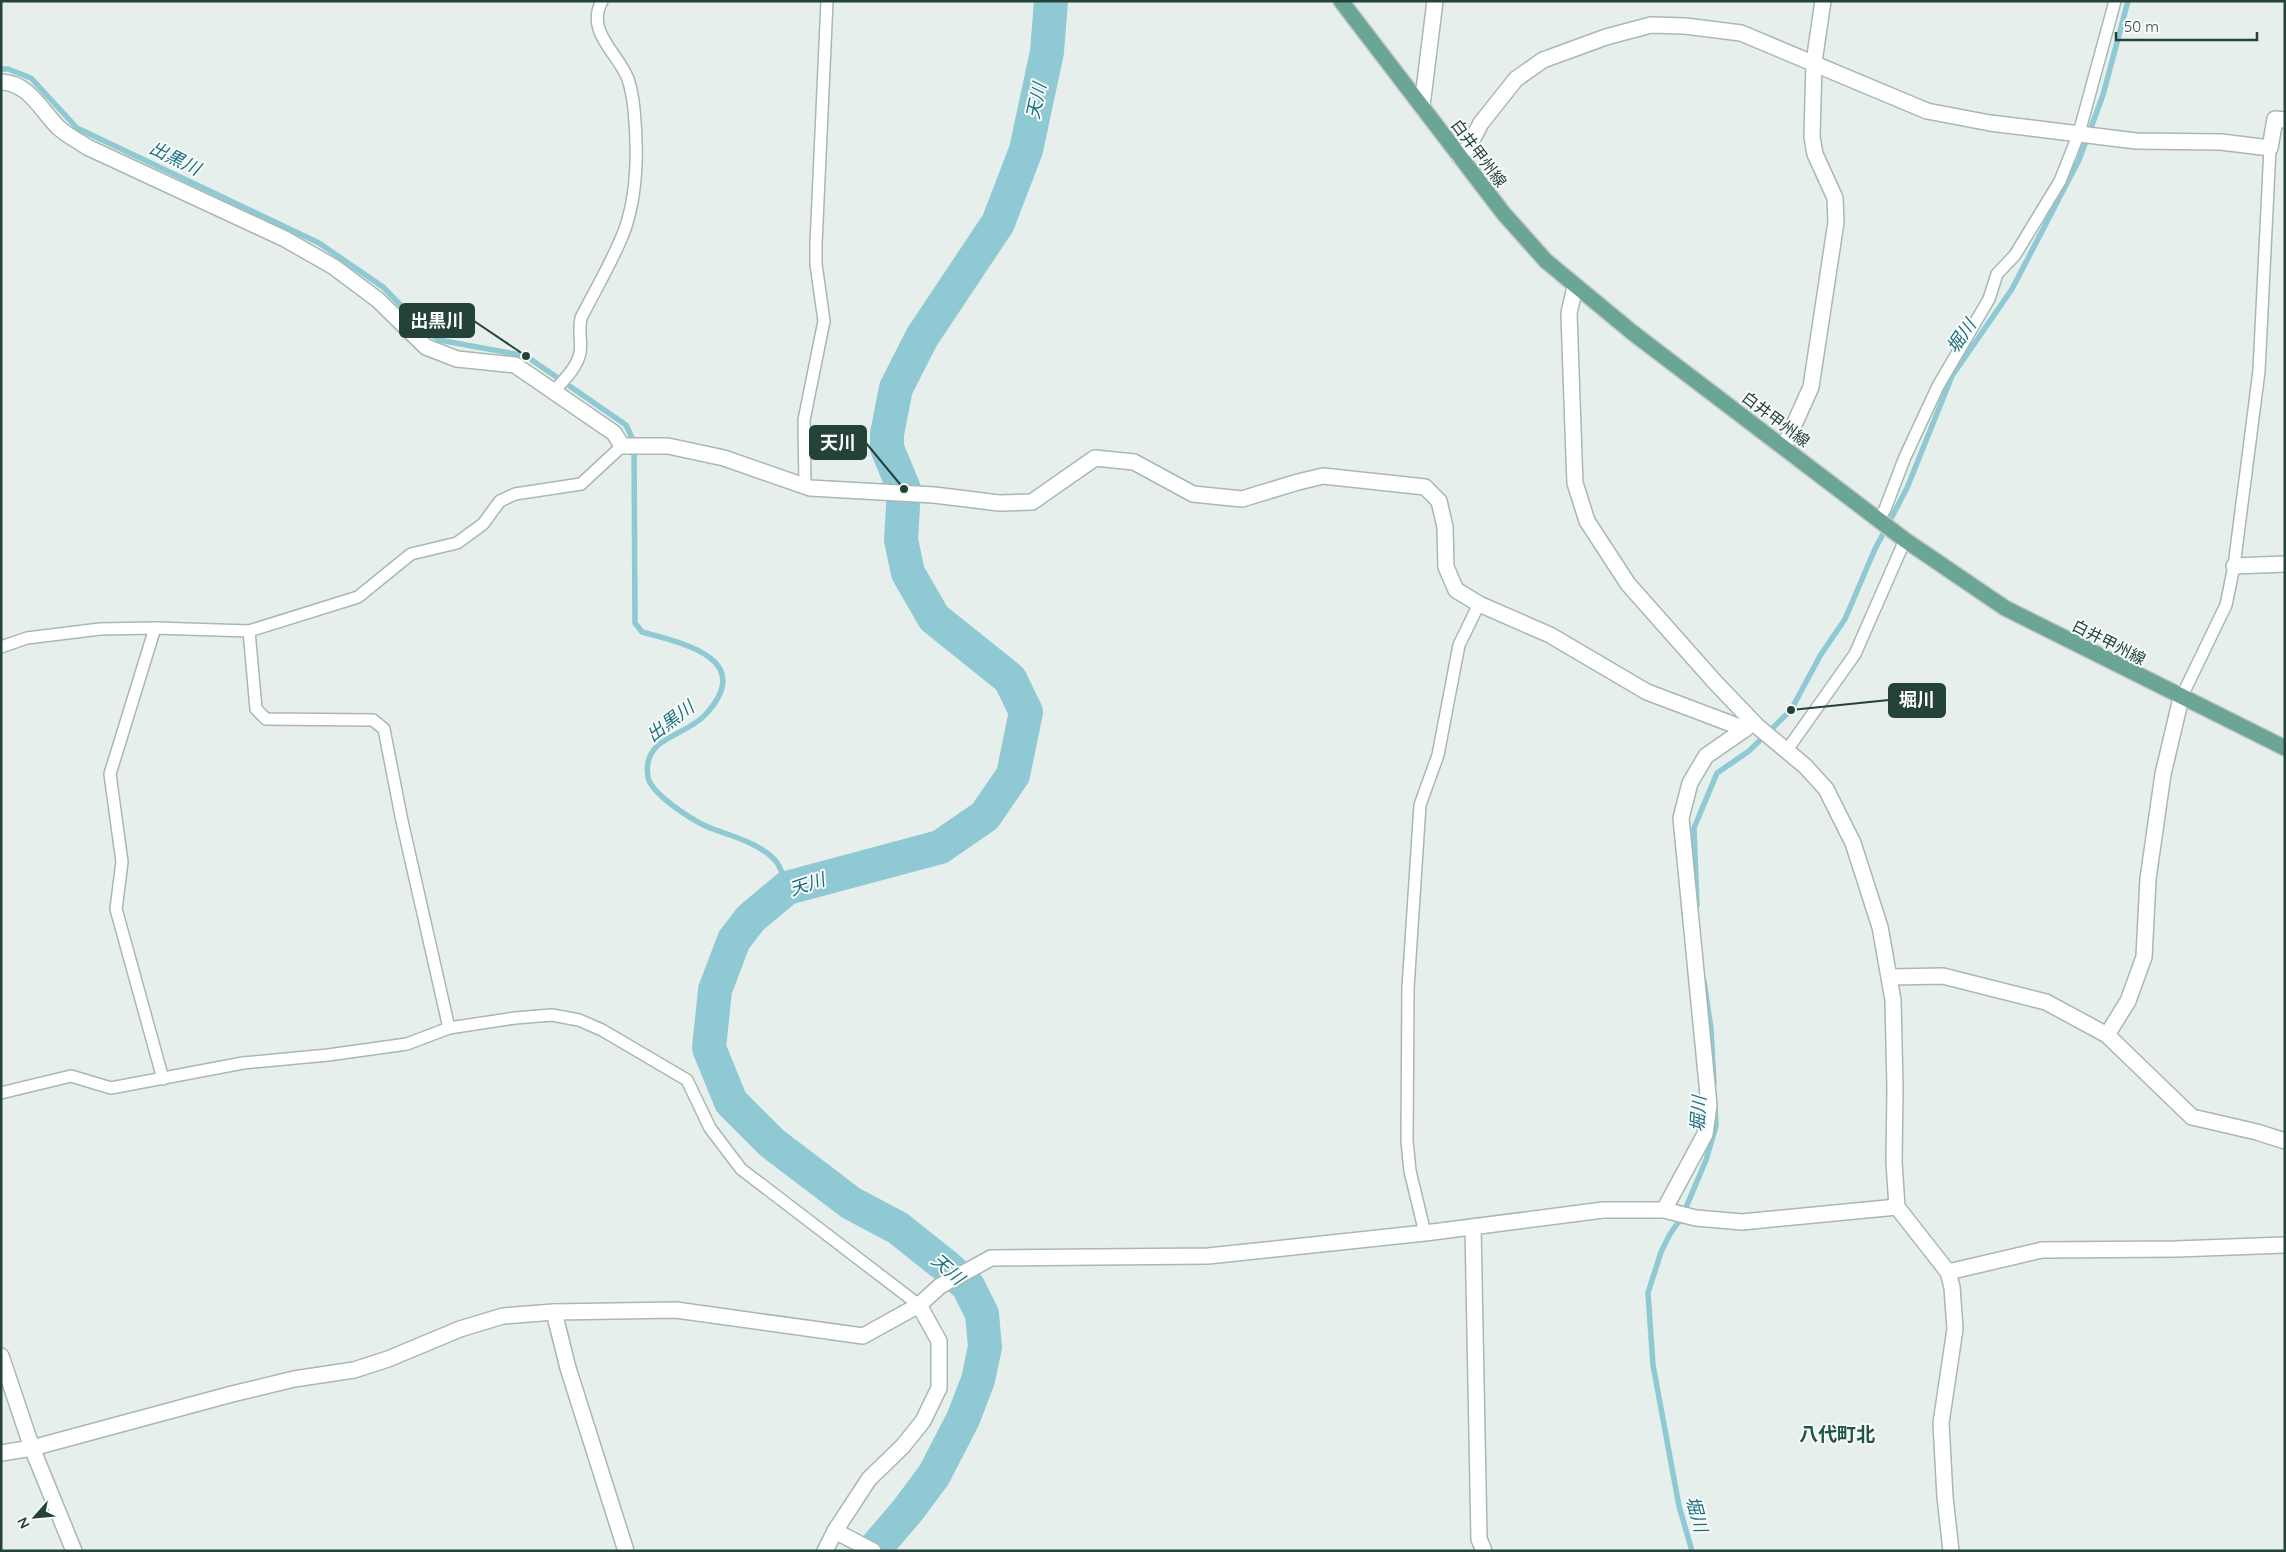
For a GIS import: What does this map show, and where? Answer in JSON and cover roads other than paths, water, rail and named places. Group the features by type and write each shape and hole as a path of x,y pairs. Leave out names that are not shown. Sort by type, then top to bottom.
{"main road":[{"name":"白井甲州線","path":"1341,1 1458,156 1546,261 1575,287 1901,537 2004,608 2181,698 2285,748"}],"street":[{"path":"1422,106 1435,1"},
{"path":"1784,447 1811,388 1836,222 1835,198 1815,154 1812,137 1814,62 1823,1"},
{"path":"1458,156 1468,148 1481,124 1516,79 1544,60 1606,37 1651,25 1685,26 1741,34 1814,62 1927,111 1990,123 2136,141 2221,142 2270,148 2274,119 2285,120"},
{"path":"1,82 10,82 28,92 58,127 87,147 285,239 334,267 378,300 426,347 457,359 514,365 614,433 623,446 668,446 724,458 805,486 934,495 999,503 1032,502 1095,458 1134,462 1193,494 1242,499 1323,476 1425,487 1439,502 1446,527 1446,567 1456,590 1480,604 1550,635 1647,692 1751,725 1783,746 1826,789 1853,843 1880,927 1893,1000 1894,1162 1897,1206 1948,1272 1952,1287 1955,1329 1942,1423 1945,1497 1951,1551"},
{"path":"1575,287 1569,313 1575,483 1587,521 1628,584 1751,725"},
{"path":"2234,566 2285,564"},
{"path":"2108,1035 2128,1000 2144,957 2148,880 2164,774 2181,698"},
{"path":"1669,1210 1706,1134 1709,1105 1680,818 1690,783 1706,756 1751,725"},
{"path":"1890,977 1943,976 2046,1002 2108,1035 2192,1116 2285,1141"},
{"path":"1,1453 32,1448 232,1394 294,1380 354,1370 503,1316 554,1312 676,1310 863,1336 919,1304 940,1286 991,1258 1208,1256 1425,1233 1603,1210 1669,1210 1696,1218 1742,1222 1897,1206"},
{"path":"1473,1227 1478,1539 1484,1551"},
{"path":"1948,1272 2042,1250 2176,1249 2285,1245"},
{"path":"825,1551 835,1531 869,1479 903,1446 923,1421 939,1388 939,1342 919,1304"},
{"path":"554,1312 568,1368 626,1551"},
{"path":"1,1356 32,1448 74,1551"},
{"path":"835,1531 873,1551"}],"lane":[{"path":"554,392 570,371 580,352 578,331 581,318 625,230 634,190 636,166 634,107 628,79 598,26 596,13 602,1"},
{"path":"805,486 804,420 824,321 816,264 816,244 827,1"},
{"path":"1879,520 1886,509 1905,457 1938,386 1989,299 1997,274 2015,255 2060,181 2081,134 2115,1"},
{"path":"2181,698 2226,605 2234,566 2259,371 2270,148"},
{"path":"1,646 27,638 100,629 249,630 358,597 411,554 457,543 484,524 500,501 515,494 581,484 623,446"},
{"path":"1783,746 1855,654 1901,537"},
{"path":"1425,1233 1410,1171 1407,1141 1408,988 1420,805 1438,755 1459,645 1480,604"},
{"path":"155,628 110,774 122,862 116,909 163,1079"},
{"path":"249,630 256,709 266,719 373,720 384,729 402,821 449,1028"},
{"path":"1,1093 71,1076 110,1088 243,1063 328,1055 406,1044 449,1028 552,1015 579,1020 602,1030 688,1080 710,1128 741,1169 919,1304"}],"waterway":[{"name":"天川","path":"873,1551 908,1510 934,1475 963,1419 978,1380 985,1347 982,1314 968,1286 947,1267 898,1228 851,1203 772,1143 731,1102 709,1048 715,990 734,940 751,918 787,888 940,847 985,816 1013,775 1026,712 1010,679 934,618 908,573 901,540 904,489 887,448 887,434 896,388 922,337 998,223 1026,150 1047,52 1051,1"},
{"name":"堀川","path":"1697,905 1694,828 1717,773 1749,751 1791,710 1820,656 1845,619 1875,549 1907,488 1952,376 2012,289 2079,160 2103,95 2128,1"},
{"name":"出黒川","path":"1,69 8,69 31,78 77,128 319,243 383,287 422,327 439,340 526,356 626,425 634,442 635,623 642,632 694,648 708,657 719,667 723,680 719,696 705,715 654,749 648,760 648,777 656,791 692,819 752,844 768,854 779,866 787,888"},
{"name":"堀川","path":"1704,981 1711,1029 1714,1084"},
{"name":"堀川","path":"1692,1551 1679,1506 1653,1365 1648,1293 1661,1252 1670,1234 1682,1217 1706,1160 1716,1126 1715,1105"}],"place":[{"name":"出黒川","path":"526,356"},
{"name":"天川","path":"904,489"},
{"name":"堀川","path":"1791,710"}],"district":[{"name":"八代町北","path":"1837,1434"}]}
